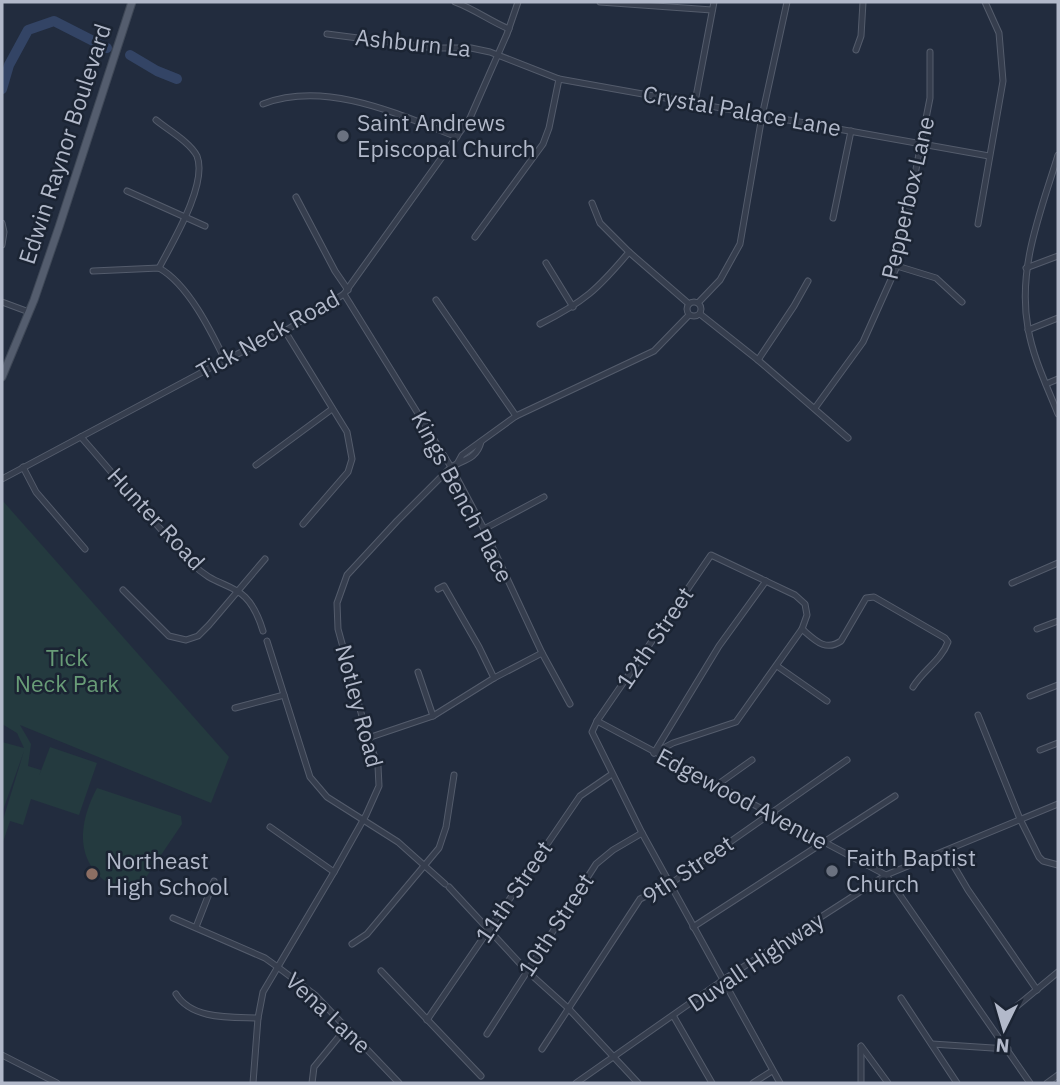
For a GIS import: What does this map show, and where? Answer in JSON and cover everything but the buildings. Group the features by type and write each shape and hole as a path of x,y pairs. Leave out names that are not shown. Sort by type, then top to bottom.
{"main road":[{"name":"Edwin Raynor Boulevard","path":"2,377 29,312 132,2"}],"street":[{"path":"455,2 509,29"},
{"name":"Tick Neck Road","path":"2,479 225,360 285,331 346,292 470,118 518,2"},
{"path":"600,2 712,10"},
{"path":"695,102 714,2"},
{"path":"698,303 720,279 740,244 762,116 787,2"},
{"path":"856,50 861,36 863,2"},
{"path":"978,224 1003,81 999,33 985,2"},
{"name":"Ashburn La","path":"327,34 435,48 471,48 490,52 497,57"},
{"name":"Pepperbox Lane","path":"815,408 863,342 897,267 930,98 930,52"},
{"name":"Crystal Palace Lane","path":"497,57 559,79 989,156"},
{"path":"475,237 543,144 559,79"},
{"path":"263,104 276,99 303,96 340,99 393,112 457,137"},
{"path":"156,120 196,155 199,163 197,184 159,268"},
{"path":"833,218 851,131"},
{"path":"1058,155 1026,268 1025,294 1028,330 1034,355 1058,414"},
{"path":"127,191 205,226"},
{"name":"Kings Bench Place","path":"296,197 346,292 454,466 542,653 570,704"},
{"path":"592,203 600,223 689,304"},
{"path":"2,223 2,244"},
{"path":"540,324 573,307 602,284 629,252"},
{"path":"1026,268 1058,256"},
{"path":"546,263 573,307"},
{"path":"897,267 936,278 962,302"},
{"path":"93,271 159,268 169,273 190,298 225,360"},
{"path":"758,360 808,281"},
{"path":"436,300 516,416"},
{"path":"2,302 29,312"},
{"path":"698,303 702,307 700,314 694,317 689,315 689,304 698,303"},
{"path":"700,314 848,438"},
{"name":"Notley Road","path":"253,1083 258,1018 263,992 334,872 379,786 379,765 368,738 338,629 337,603 347,576 454,466 463,464 479,449 481,442 516,416 654,351 689,315"},
{"path":"1028,330 1058,318"},
{"path":"285,331 347,432 352,459 348,472 303,524"},
{"path":"1046,384 1058,379"},
{"path":"256,465 332,409"},
{"name":"Hunter Road","path":"81,437 194,566 238,590"},
{"path":"23,467 36,492 85,549"},
{"path":"484,529 544,497"},
{"name":"12th Street","path":"597,721 711,555 766,580"},
{"path":"123,590 169,636 187,640 198,636 204,630 265,559"},
{"path":"1012,583 1058,563"},
{"path":"766,580 795,595 805,604 807,615 802,629 736,722 673,743 654,753 719,646 766,580"},
{"path":"438,589 444,586 494,678"},
{"path":"238,590 251,601 263,631"},
{"path":"802,629 821,645 835,645 841,641 866,598 874,597 948,642 937,660 913,687"},
{"path":"1037,629 1058,621"},
{"path":"267,641 310,777 327,797 398,842 447,885 527,971 568,1008 638,1083"},
{"path":"368,738 433,716 494,678 542,653"},
{"path":"776,666 827,701"},
{"path":"418,671 433,716"},
{"path":"1030,696 1058,685"},
{"path":"236,708 284,695"},
{"path":"978,715 1020,819 1039,857 1043,861 1058,865"},
{"path":"597,721 592,732 612,774 693,928 780,1083"},
{"name":"Edgewood Avenue","path":"597,721 886,875 1030,1083"},
{"path":"1040,750 1058,743"},
{"path":"718,785 752,760"},
{"name":"9th Street","path":"542,1049 640,899 670,884 847,760"},
{"name":"11th Street","path":"427,1020 580,796 612,774"},
{"path":"352,944 367,934 439,848 454,775"},
{"path":"693,928 895,796"},
{"name":"Duvall Highway","path":"576,1083 723,981 886,875 1058,804"},
{"path":"270,827 334,872"},
{"name":"10th Street","path":"487,1034 596,864 613,849 642,833"},
{"path":"945,851 954,869 1037,990"},
{"path":"196,927 214,881"},
{"name":"Vena Lane","path":"173,918 265,958 279,968 315,995 399,1083"},
{"path":"381,971 481,1076"},
{"path":"1017,1006 1058,972"},
{"path":"176,994 184,1004 205,1014 258,1018"},
{"path":"901,998 957,1083"},
{"path":"674,1017 712,1083"},
{"path":"312,1083 314,1067 346,1028"},
{"path":"932,1044 1008,1049"},
{"path":"860,1083 861,1046 888,1083"},
{"path":"2,1055 57,1083"},
{"path":"753,1083 772,1071"},
{"path":"1047,1083 1058,1075"}],"green space":[{"name":"Tick Neck Park","path":"2,500 229,757 211,803 20,725 31,744 28,766 41,770 39,776 50,747 97,763 79,815 31,799 23,825 10,821 2,845 2,823 24,751 2,813 2,742 24,748 17,733 2,724"},
{"path":"97,788 181,816 182,824 134,895 101,878 85,853 84,822"}],"waterway":[{"path":"2,89 9,65 28,30 54,21 107,48"},
{"path":"130,55 177,79"}],"place":[{"name":"Saint Andrews Episcopal Church","path":"343,136"},
{"name":"Faith Baptist Church","path":"832,871"},
{"name":"Northeast High School","path":"92,874"}]}
